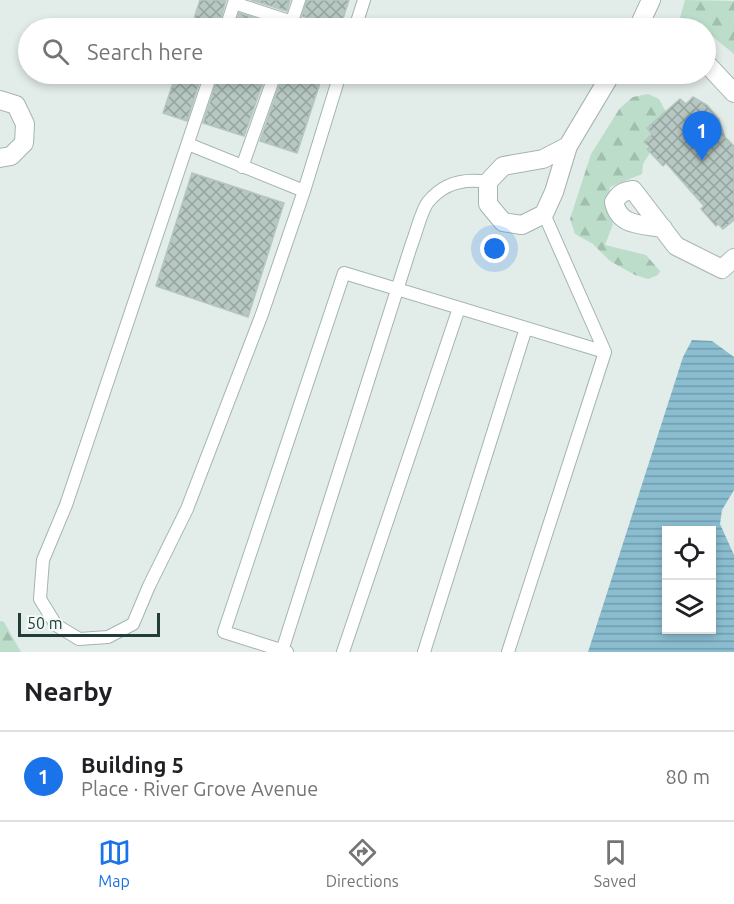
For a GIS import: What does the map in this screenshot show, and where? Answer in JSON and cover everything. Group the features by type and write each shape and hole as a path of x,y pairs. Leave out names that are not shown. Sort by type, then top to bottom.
{"street":[{"path":"643,18 651,0"},
{"path":"716,74 734,93"},
{"path":"568,146 543,159 503,166 488,182 488,204 503,222 522,225 544,214 554,192 568,146 605,84"},
{"path":"0,100 16,105 25,124 24,143 11,156 0,158"},
{"path":"663,228 626,222 619,217 614,202 625,191 633,190 663,228 676,246 722,269 734,258"}],"lane":[{"path":"293,18 299,0"},
{"path":"358,18 364,0"},
{"path":"229,18 234,1 274,18"},
{"path":"208,84 66,505 43,560 40,599 56,625 79,639 108,638 133,624 187,509 262,314 304,191 337,84"},
{"path":"242,167 271,84"},
{"path":"188,144 304,191"},
{"path":"488,182 470,179 445,187 427,203 398,289 284,651 224,632 344,273 398,289 605,352"},
{"path":"508,652 605,352 544,214"},
{"path":"343,652 459,308"},
{"path":"424,652 526,328"}],"green space":[{"path":"685,0 734,1 734,54 716,39 716,18 680,18"},
{"path":"648,94 659,99 666,112 647,128 652,134 644,142 650,153 643,164 642,174 610,187 606,207 613,224 605,245 646,255 660,271 658,275 648,279 635,275 610,261 593,244 575,234 570,219 591,154 620,108 633,97"},
{"path":"0,621 4,622 21,652 0,652"}],"water":[{"path":"692,340 712,341 734,357 734,490 722,510 720,524 734,555 734,652 588,652 683,357"}],"building":[{"path":"200,0 226,0 221,18 194,18"},
{"path":"251,0 290,0 287,11"},
{"path":"307,0 349,0 343,18 302,16"},
{"path":"239,13 254,18 238,18"},
{"path":"173,84 199,84 187,121 163,113"},
{"path":"216,84 262,84 244,136 203,123"},
{"path":"280,84 320,84 297,153 260,141"},
{"path":"693,97 707,105 719,119 725,137 734,146 734,220 723,229 718,224 716,226 701,209 704,206 666,163 663,166 647,149 649,147 644,142 652,134 647,128 680,99 686,104"},
{"path":"192,173 284,203 248,317 156,286"}],"place":[{"name":"Building 5","path":"702,161"}]}
